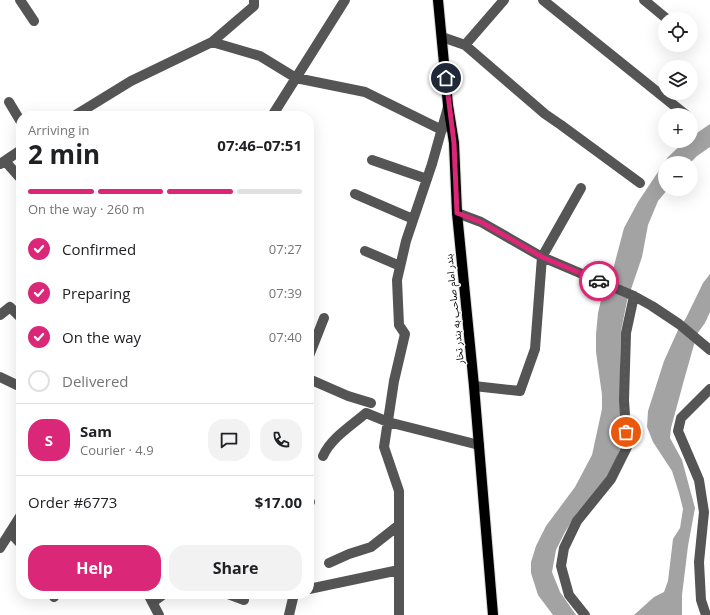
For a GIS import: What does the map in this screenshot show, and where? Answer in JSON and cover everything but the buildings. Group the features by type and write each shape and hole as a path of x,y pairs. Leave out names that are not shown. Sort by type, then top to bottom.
{"main road":[{"name":"بندر امام صاحب به بندر تخار","path":"438,0 448,105 454,143 457,213 474,386 493,615"}],"street":[{"path":"20,0 34,21"},
{"path":"84,111 131,81 212,42 254,6 254,0"},
{"path":"275,111 345,0"},
{"path":"465,45 504,0"},
{"path":"543,0 677,108"},
{"path":"644,0 659,12"},
{"path":"442,37 465,45 544,114 561,124 640,183"},
{"path":"212,42 260,56 296,78 365,92 442,130"},
{"path":"9,102 16,114"},
{"path":"399,615 399,491 384,447 394,381 406,334 399,325 397,280 406,241 427,180 448,105"},
{"path":"16,153 2,163 16,175"},
{"path":"372,160 427,180"},
{"path":"474,386 520,391 535,349 542,257 581,188"},
{"path":"356,194 413,219"},
{"path":"457,213 481,222 542,257 634,296 679,324 710,350"},
{"path":"365,251 400,266"},
{"path":"585,615 569,595 561,566 564,548 576,521 611,479 627,447 624,400 626,333 634,296"},
{"path":"0,315 10,307 16,313"},
{"path":"314,343 324,318"},
{"path":"0,377 16,385"},
{"path":"314,381 348,396 371,403"},
{"path":"706,615 701,600 699,562 704,512 699,480 678,431 682,418 710,391"},
{"path":"323,456 326,449 336,438 366,413 388,422 479,445"},
{"path":"16,522 4,540 16,543"},
{"path":"329,563 349,554 371,547 399,525"},
{"path":"314,588 399,570"},
{"path":"151,599 159,615"},
{"path":"289,615 293,599"}],"shaded area":[{"path":"710,124 710,147 697,156 669,156 678,148 698,148 698,132"},
{"path":"658,172 658,196 662,196 658,201 648,225 642,257 627,301 621,331 620,362 624,439 609,477 577,513 556,550 552,572 560,592 576,615 553,615 538,595 531,573 531,562 536,546 546,526 575,487 592,455 602,409 602,395 596,352 598,313 602,296 610,281 624,228 638,202"},
{"path":"710,274 710,312 705,323 697,334 671,428 670,438 682,460 695,508 688,546 682,595 682,615 634,615 654,597 664,592 668,581 673,539 680,528 683,509 672,471 653,442 647,427 648,411 664,361 678,330 686,318 703,283"}],"way so far":[{"path":"599,281 634,296 626,333 624,400 626,432"}],"route":[{"path":"446,78 448,105 454,143 457,213 481,222 542,257 599,281"}]}
